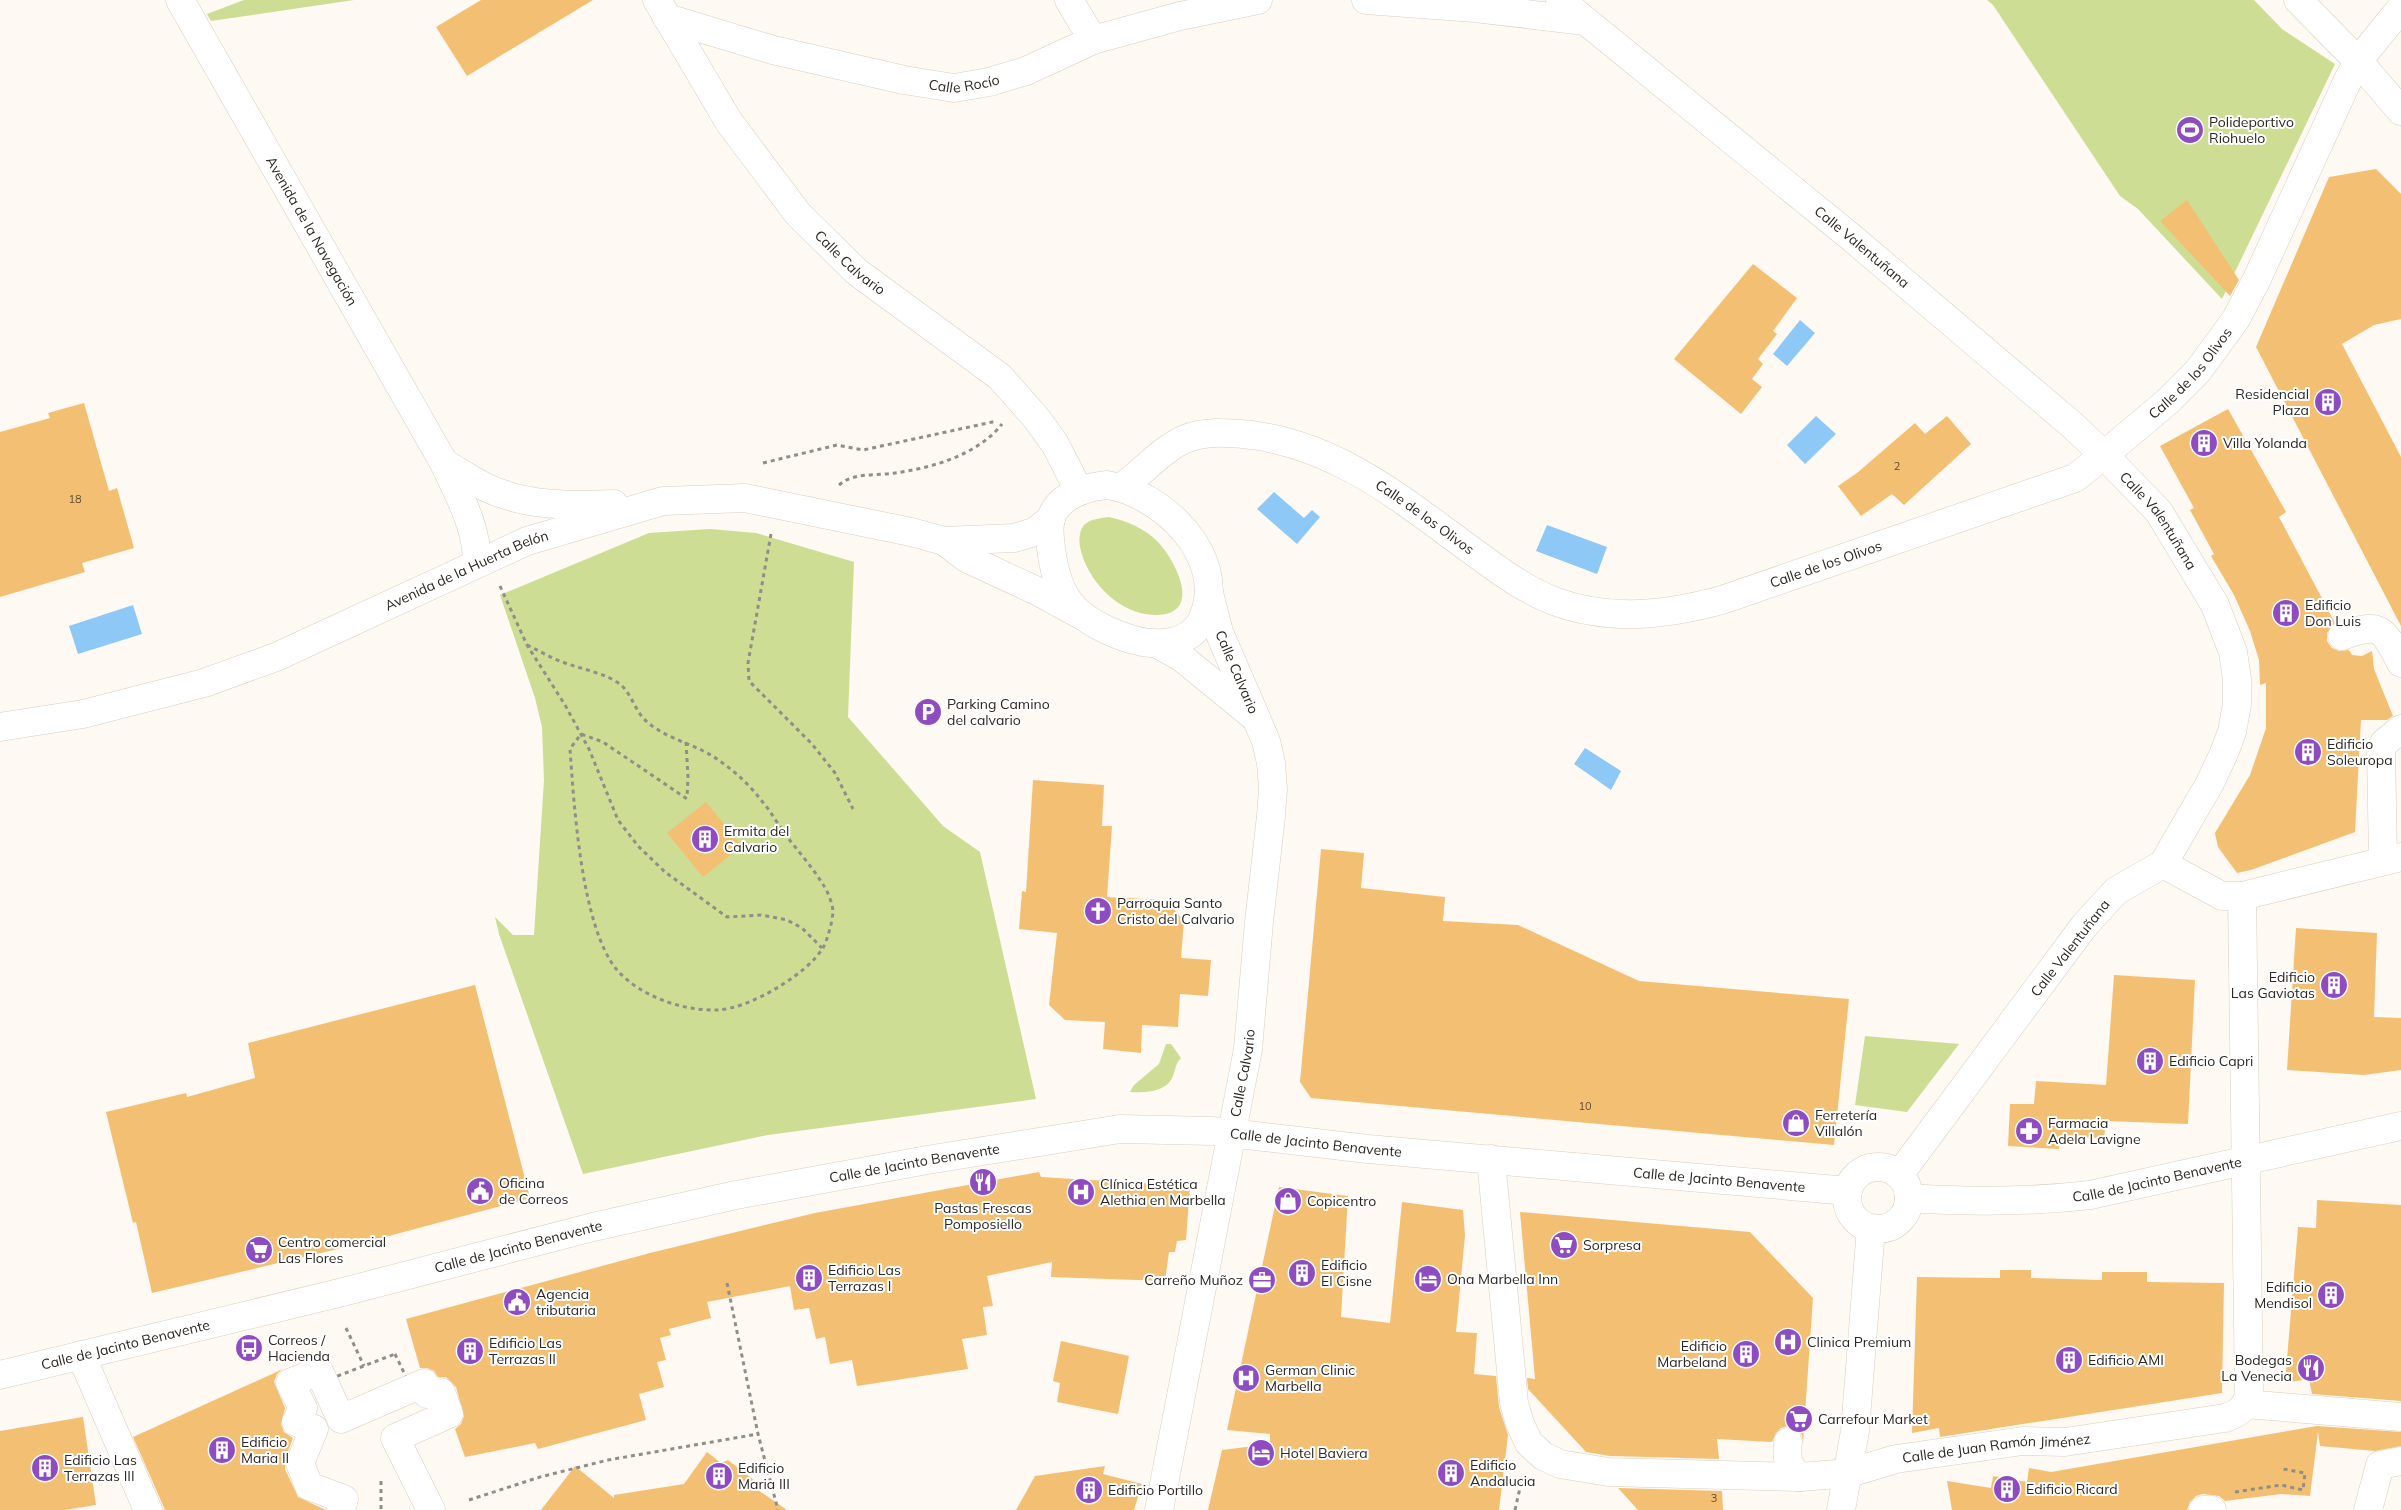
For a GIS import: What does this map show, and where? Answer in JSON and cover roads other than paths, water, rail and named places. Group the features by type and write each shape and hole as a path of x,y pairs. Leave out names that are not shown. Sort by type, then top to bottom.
{"street":[{"name":"Avenida de la Navegación","path":"180,0 444,463 470,520 482,561"},
{"path":"1069,0 1094,40"},
{"name":"Calle Rocío","path":"662,9 773,50 904,80 954,88 989,82 1026,71 1094,40 1180,16 1258,0"},
{"path":"1366,0 1476,8 1585,21"},
{"name":"Calle Valentuñana","path":"1560,0 1859,244 2063,417 2104,455 2159,512 2215,605 2233,652 2237,704 2232,732 2210,783 2163,864 2116,891 2084,926 1904,1186"},
{"path":"2298,0 2358,61 2401,111"},
{"name":"Calle de los Olivos","path":"1122,487 1175,444 1186,438 1201,434 1235,433 1269,438 1338,460 1374,480 1522,586 1556,601 1600,612 1640,614 1679,611 1696,607 2075,478 2167,402 2198,371 2236,319 2257,279 2358,61 2401,8"},
{"name":"Calle Calvario","path":"662,9 729,122 798,214 857,272 1000,377 1038,419 1055,444 1079,491"},
{"name":"Avenida de la Navegación","path":"444,463 485,487 514,497 580,505 663,502"},
{"path":"1107,485 1122,487 1154,503 1184,530 1204,562 1209,593 1207,607 1200,626 1190,635 1174,642 1157,644 1117,634 1081,615 1068,600 1056,574 1051,542 1051,518 1066,500 1079,491 1107,485"},
{"name":"Avenida de la Huerta Belón","path":"0,727 82,714 204,683 276,657 482,561 543,536 663,502 745,498 911,532 944,541 1014,538 1034,532 1051,518"},
{"name":"Avenida de la Huerta Belón","path":"944,541 966,558 1020,582 1081,615"},
{"name":"Calle Calvario","path":"1159,1510 1248,1049 1259,922 1271,816 1271,763 1258,721 1219,632 1209,593"},
{"path":"2342,636 2363,628 2377,629 2386,636 2401,663"},
{"name":"Calle Calvario","path":"1157,644 1187,661 1258,721"},
{"path":"2163,864 2222,896 2242,896 2392,859 2381,749 2384,743 2401,729"},
{"path":"2242,896 2249,1394 2246,1404 2401,1417"},
{"name":"Calle de Jacinto Benavente","path":"1904,1186 1955,1201 2045,1200 2090,1195 2401,1126"},
{"name":"Calle de Jacinto Benavente","path":"0,1375 343,1292 593,1227 736,1196 927,1160 1120,1129 1233,1133 1368,1149 1848,1192"},
{"name":"Calle de Juan Ramón Jiménez","path":"1492,1159 1514,1403 1520,1424 1529,1443 1543,1456 1560,1464 1582,1469 1800,1477 1849,1473 1896,1459 2022,1441 2064,1442 2225,1418 2239,1413 2246,1404"},
{"path":"1879,1168 1904,1186 1903,1217 1896,1223 1888,1228 1871,1228 1854,1218 1848,1202 1848,1192 1860,1174 1869,1169 1879,1168"},
{"path":"1841,1510 1855,1432 1871,1228"},
{"path":"81,1355 148,1510"},
{"path":"341,1510 344,1499 309,1486 300,1463 314,1429 296,1422 303,1408 290,1382 319,1371 341,1419 424,1383 427,1394 441,1392 449,1414 395,1438 431,1510"},
{"path":"1788,1442 1788,1461 1792,1470 1800,1477"},
{"path":"2368,1510 2380,1465 2401,1460"},
{"path":"2203,1510 2212,1510"}],"water":[{"path":"1800,320 1815,333 1787,366 1773,354"},
{"path":"1816,416 1836,434 1805,464 1787,445"},
{"path":"1274,492 1304,518 1312,510 1320,517 1297,544 1257,509"},
{"path":"1547,525 1607,547 1597,574 1536,551"},
{"path":"133,605 142,634 78,654 69,626"},
{"path":"1585,748 1621,771 1611,790 1574,764"}],"place":[{"name":"Polideportivo Riohuelo","path":"2190,130"},
{"name":"Residencial Plaza","path":"2328,402"},
{"name":"Villa Yolanda","path":"2204,443"},
{"name":"Edificio Don Luis","path":"2286,613"},
{"name":"Parking Camino del calvario","path":"928,712"},
{"name":"Edificio Soleuropa","path":"2308,752"},
{"name":"Ermita del Calvario","path":"705,839"},
{"name":"Parroquia Santo Cristo del Calvario","path":"1098,911"},
{"name":"Edificio Las Gaviotas","path":"2334,985"},
{"name":"Edificio Capri","path":"2150,1061"},
{"name":"Ferretería Villalón","path":"1796,1123"},
{"name":"Farmacia Adela Lavigne","path":"2029,1131"},
{"name":"Pastas Frescas Pomposiello","path":"983,1182"},
{"name":"Oficina de Correos","path":"480,1191"},
{"name":"Clínica Estética Alethia en Marbella","path":"1081,1192"},
{"name":"Copicentro","path":"1288,1201"},
{"name":"Sorpresa","path":"1564,1245"},
{"name":"Centro comercial Las Flores","path":"259,1250"},
{"name":"Edificio El Cisne","path":"1302,1273"},
{"name":"Edificio Las Terrazas I","path":"809,1278"},
{"name":"Ona Marbella Inn","path":"1428,1279"},
{"name":"Carreño Muñoz","path":"1262,1280"},
{"name":"Edificio Mendisol","path":"2331,1295"},
{"name":"Agencia tributaria","path":"517,1302"},
{"name":"Clinica Premium","path":"1788,1342"},
{"name":"Correos / Hacienda","path":"249,1348"},
{"name":"Edificio Las Terrazas II","path":"470,1351"},
{"name":"Edificio Marbeland","path":"1746,1354"},
{"name":"Edificio AMI","path":"2069,1360"},
{"name":"Bodegas La Venecia","path":"2311,1368"},
{"name":"German Clinic Marbella","path":"1246,1378"},
{"name":"Carrefour Market","path":"1799,1419"},
{"name":"Edificio Maria II","path":"222,1450"},
{"name":"Hotel Baviera","path":"1261,1453"},
{"name":"Edificio Las Terrazas III","path":"45,1468"},
{"name":"Edificio Andalucia","path":"1451,1473"},
{"name":"Edificio Maria III","path":"719,1476"},
{"name":"Edificio Ricard","path":"2007,1489"},
{"name":"Edificio Portillo","path":"1089,1490"}]}
